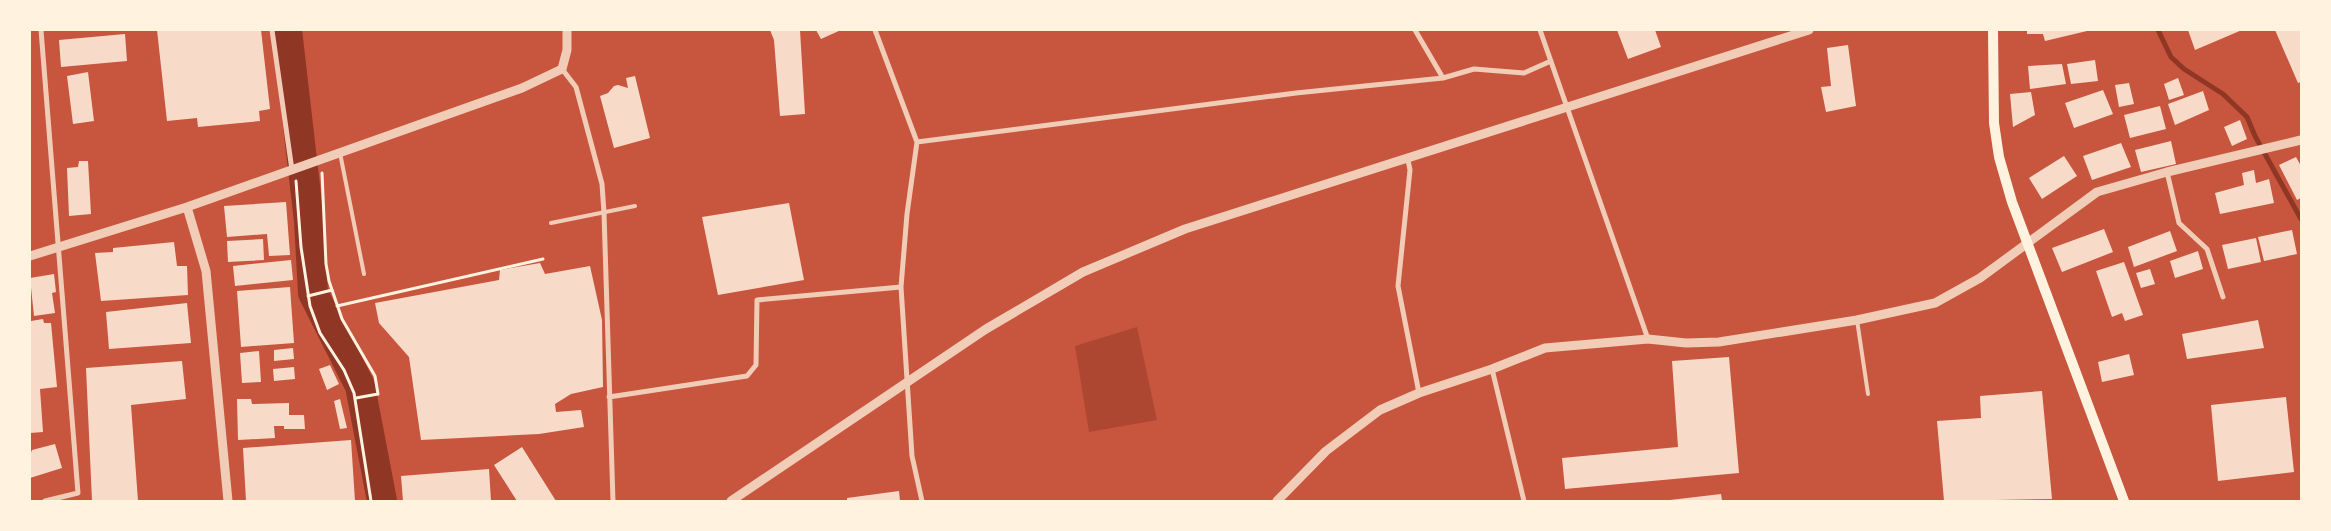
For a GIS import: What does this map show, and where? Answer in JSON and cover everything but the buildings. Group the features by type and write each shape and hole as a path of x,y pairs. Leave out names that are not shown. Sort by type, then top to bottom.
{"main road":[{"path":"1993,30 1992,87 1999,157 2012,202 2124,500"}],"street":[{"path":"41,30 78,493 45,501"},
{"path":"272,30 292,170"},
{"path":"30,256 187,207 522,88 562,69 567,50 567,30"},
{"path":"875,30 917,142 907,214 901,287 909,380 912,456 922,501"},
{"path":"1415,30 1443,78"},
{"path":"1540,30 1648,339"},
{"path":"731,501 986,329 1083,272 1185,229 1408,160 1566,107 1810,30"},
{"path":"917,142 1296,93 1443,78 1474,70 1524,73 1551,61"},
{"path":"562,69 576,86 602,184 613,501"},
{"path":"1277,501 1326,451 1380,410 1419,393 1492,369 1545,348 1648,339 1686,343 1719,342 1857,320 1935,303 1980,278 2098,192 2166,172 2301,140"},
{"path":"1408,160 1410,170 1398,286 1419,393"},
{"path":"2166,172 2179,223 2207,249 2223,297"},
{"path":"187,207 206,271 228,501"},
{"path":"609,397 747,376 756,365 757,300 901,287"},
{"path":"1492,369 1524,501"}],"lane":[{"path":"340,153 364,274"},
{"path":"550,223 635,206"},
{"path":"1857,320 1868,394"}],"path":[{"path":"322,173 326,264 331,290 342,319 375,376 378,394 356,398"},
{"path":"296,181 301,247 309,296 320,333 344,370 356,398 372,501"},
{"path":"337,306 543,259"},
{"path":"309,296 331,290"}],"shaded area":[{"path":"1137,327 1157,420 1089,432 1075,346"}],"waterway":[{"path":"287,30 309,221 313,293 360,386 382,501"},
{"path":"2158,30 2171,57 2184,69 2223,94 2247,117 2255,136 2301,219"}]}
